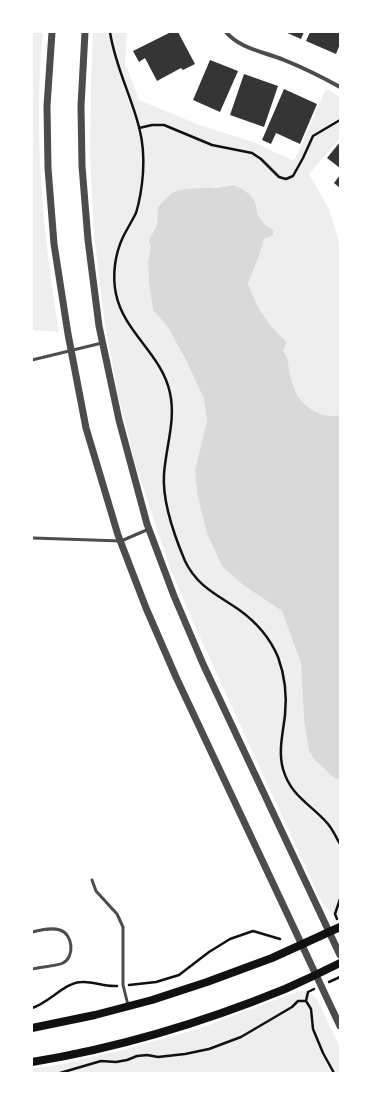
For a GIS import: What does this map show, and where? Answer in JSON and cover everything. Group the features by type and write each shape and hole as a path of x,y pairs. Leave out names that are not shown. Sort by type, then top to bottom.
{"main road":[{"path":"32,1028 95,1016 129,1007 207,982 272,958 329,932 339,923"},
{"path":"32,1062 102,1048 162,1032 218,1014 263,997 340,963"}],"street":[{"path":"52,32 47,106 48,168 54,244 71,350 86,428 121,541 146,608 176,676 340,1026"},
{"path":"85,32 81,106 82,166 88,240 99,326 119,420 149,529 174,596 203,664 340,955"},
{"path":"226,32 230,37 238,42 305,69 340,87"}],"lane":[{"path":"32,360 102,343"},
{"path":"33,538 121,541 149,529"},
{"path":"92,880 96,890 117,914 123,927 123,985 129,1007"},
{"path":"32,932 50,929 61,930 68,936 71,946 70,956 64,963 32,969"}],"path":[{"path":"110,32 113,50 139,128 143,153 143,172 136,213 123,237 116,257 116,293 121,310 129,326 157,360 166,377 170,392 172,426 164,473 164,485 174,531 186,562 196,580 208,590 240,610 256,624 269,640 278,657 284,678 286,696 280,756 283,770 288,783 297,796 329,826 340,844"},
{"path":"139,128 152,125 164,125 212,145 252,153 261,159 279,177 286,179 293,176 313,136 340,120"},
{"path":"339,923 335,914 340,899"},
{"path":"32,1008 39,1006 67,987 82,982 108,987 156,982 179,974 230,939 253,931 280,938"},
{"path":"334,1073 313,1030 311,1009 306,1001 308,992 340,977"},
{"path":"60,1073 101,1061 116,1062 137,1056 147,1055 158,1057 185,1054 209,1049 241,1037 292,1007 298,1001 306,1001"}],"shaded area":[{"path":"32,32 43,32 40,69 39,145 48,258 59,332 32,330"},
{"path":"93,32 127,32 125,63 139,100 199,125 253,142 294,161 326,89 340,97 340,138 309,174 329,209 340,245 340,415 331,416 319,413 304,404 300,399 294,389 288,360 283,351 287,342 263,316 255,301 248,283 258,259 264,238 272,235 273,230 260,219 256,211 256,203 239,187 233,185 225,187 216,186 208,189 177,191 157,213 157,224 149,240 151,247 148,262 153,310 167,326 185,358 204,399 207,421 195,470 197,492 272,604 282,611 301,663 304,720 309,751 315,760 334,778 340,780 340,916 331,913 322,903 193,622 170,568 136,466 118,395 105,324 94,234 90,157"},
{"path":"233,185 243,189 249,194 255,202 259,217 273,230 273,235 264,239 248,283 263,316 287,342 283,351 288,360 294,389 304,404 316,412 328,416 340,415 340,780 334,778 315,760 309,751 304,720 301,663 282,611 242,584 223,567 207,534 197,492 195,470 207,421 204,399 185,358 167,326 153,310 149,283 148,262 151,247 149,240 157,225 158,207 169,195 177,191"},
{"path":"299,991 305,991 311,994 318,1001 340,1048 340,1073 32,1073 32,1069 62,1064 126,1049 198,1029"}],"building":[{"path":"171,32 178,32 195,64 183,70 181,68 157,81 145,58 139,62 133,51"},
{"path":"285,32 304,32 301,39"},
{"path":"310,32 340,32 340,44 336,54 306,41"},
{"path":"210,60 238,71 220,112 193,100"},
{"path":"244,74 278,86 264,127 230,115"},
{"path":"284,89 317,104 300,144 276,133 271,144 262,140"},
{"path":"340,142 340,168 327,158"},
{"path":"340,175 340,188 334,183"}]}
